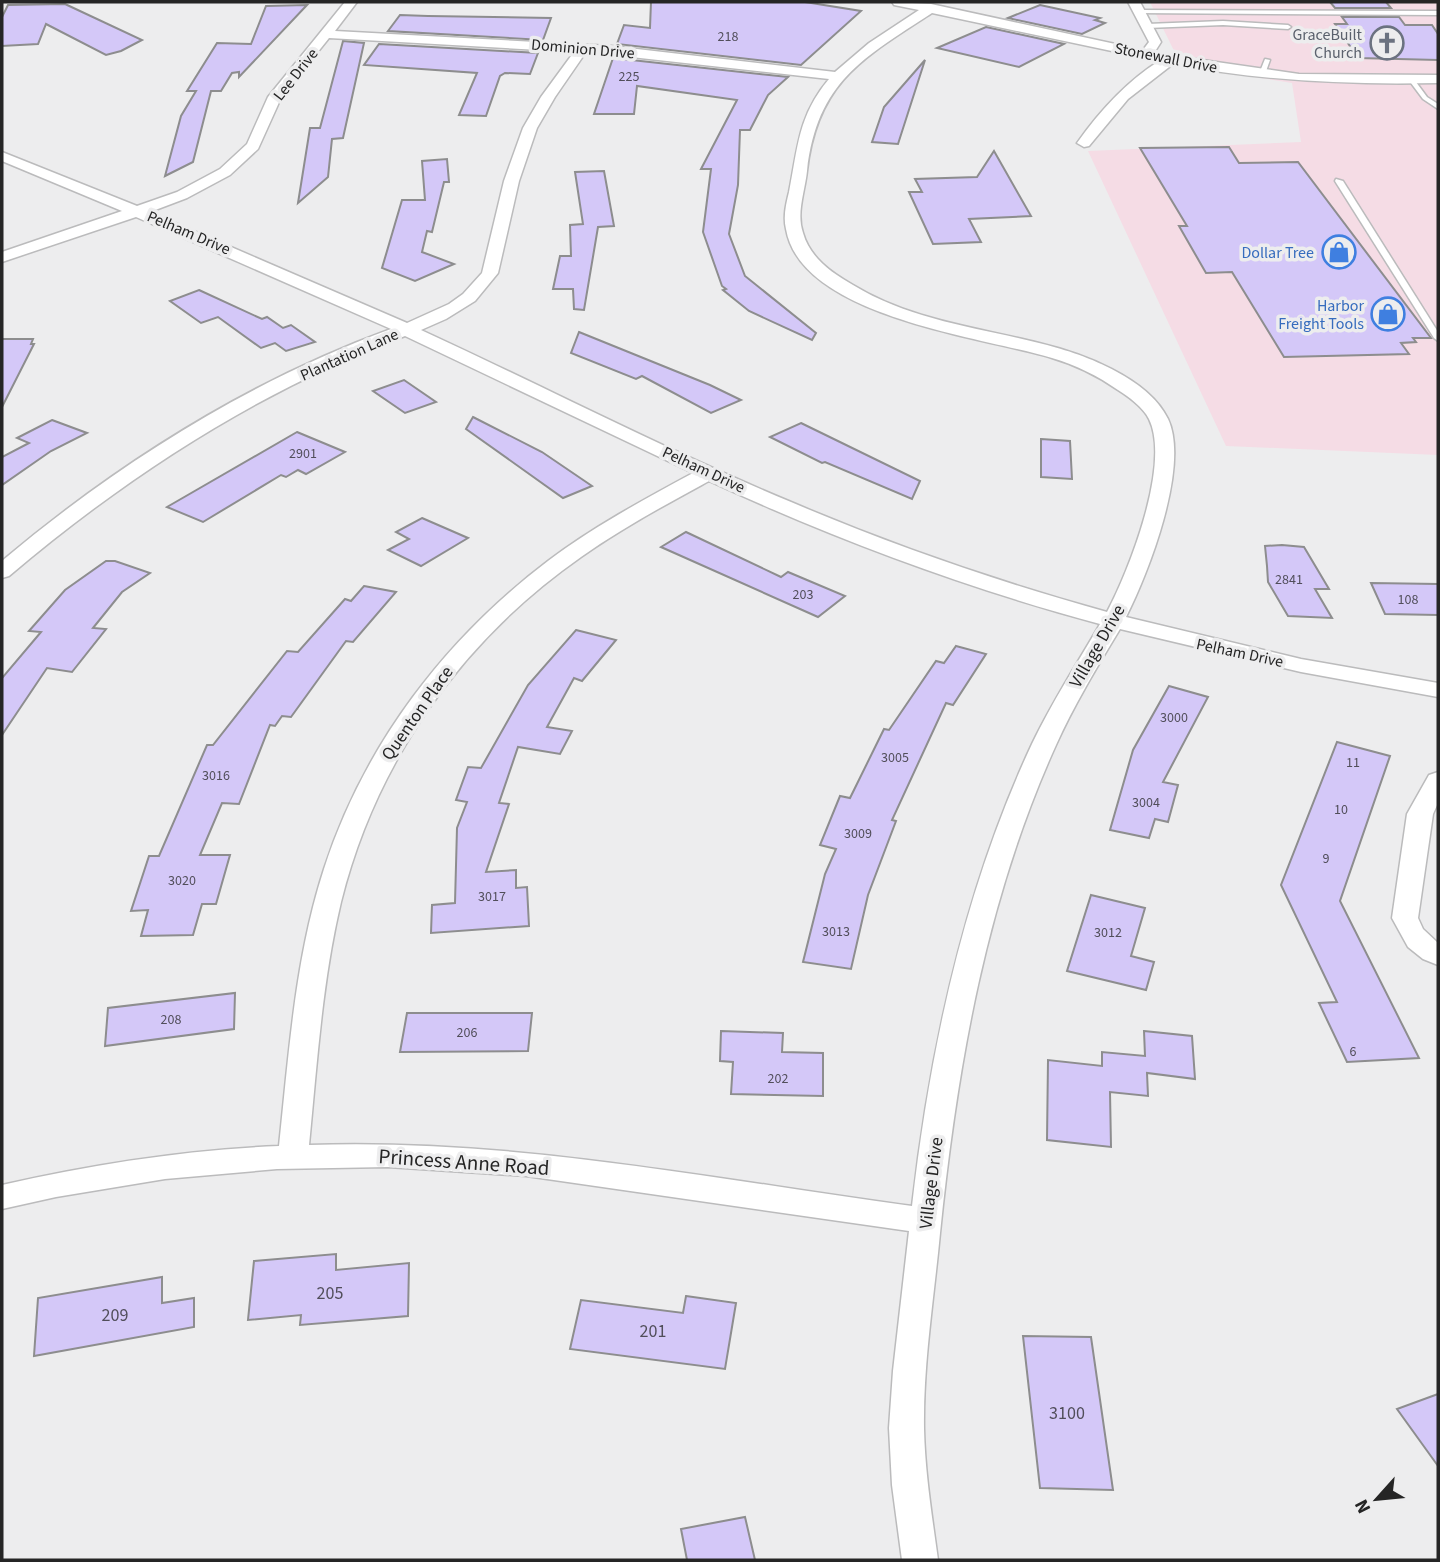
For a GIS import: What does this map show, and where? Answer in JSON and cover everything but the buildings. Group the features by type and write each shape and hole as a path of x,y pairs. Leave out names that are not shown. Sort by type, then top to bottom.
{"street":[{"name":"Lee Drive","path":"2,257 138,211 205,184 247,153 256,141 275,97 351,2"},
{"name":"Stonewall Drive","path":"898,2 1172,59 1264,67 1317,79 1438,79"},
{"path":"1137,7 1154,42 1147,54"},
{"name":"Village Drive","path":"920,1560 909,1487 907,1409 925,1221 941,1105 968,969 998,861 1031,775 1072,689 1113,621 1143,551 1160,489 1163,454 1160,421 1138,396 1119,381 1090,365 1048,350 945,327 901,314 848,290 812,263 801,248 793,222 806,134 813,112 837,76 873,47 931,8"},
{"name":"Dominion Drive","path":"328,34 583,48 666,55 837,76"},
{"name":"Plantation Lane","path":"2,572 62,521 163,451 306,372 464,302 487,278 530,127 544,101 583,48"},
{"path":"1084,143 1122,95 1148,73 1172,59"},
{"name":"Pelham Drive","path":"2,156 286,274 710,472 897,552 975,580 1113,621 1277,661 1438,690"},
{"name":"Quenton Place","path":"293,1157 315,969 325,915 352,827 373,778 399,733 459,655 527,588 599,536 710,472"},
{"path":"1438,780 1420,814 1405,918 1408,929 1418,942 1438,955"},
{"name":"Princess Anne Road","path":"2,1197 144,1171 293,1157 444,1157 501,1161 925,1221"}],"lane":[{"path":"1274,2 1283,13"},
{"path":"1137,7 1283,13 1438,13"},
{"path":"1147,26 1223,23 1288,27"},
{"path":"1411,79 1424,98 1438,107"},
{"path":"1339,181 1438,338"}],"shaded area":[{"path":"1150,2 1438,2 1438,455 1226,446 1088,151 1301,142 1292,83 1181,65"}],"place":[{"name":"GraceBuilt Church","path":"1387,43"},
{"name":"Dollar Tree","path":"1339,252"},
{"name":"Harbor Freight Tools","path":"1388,314"}]}
